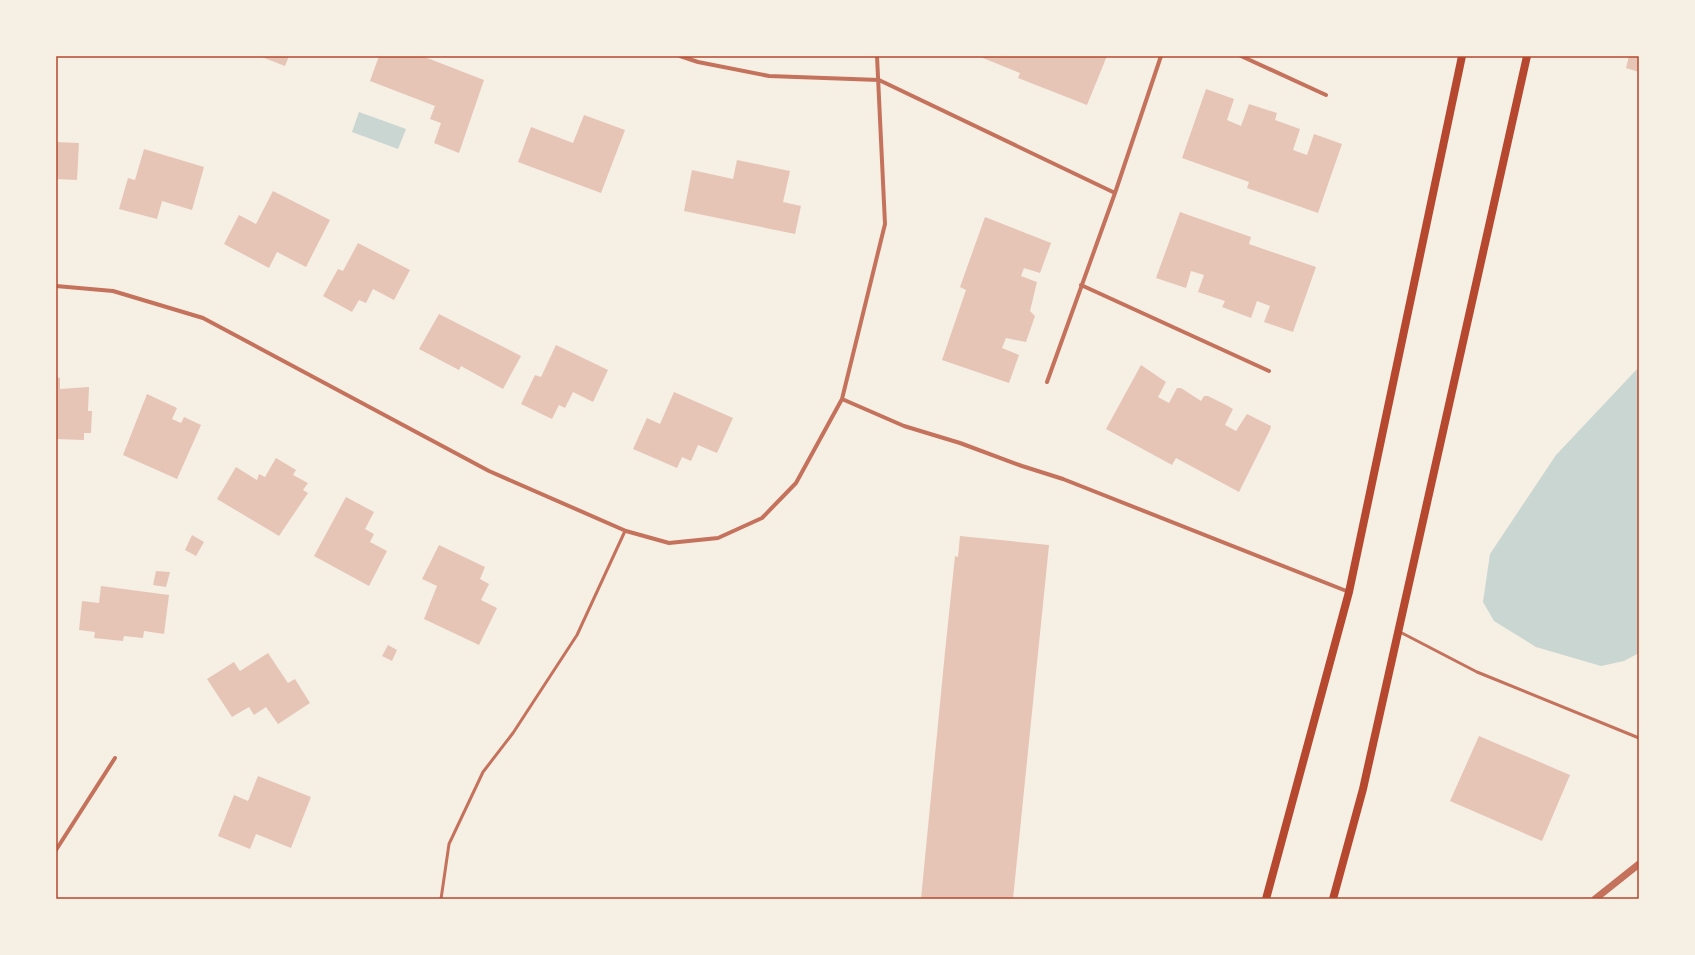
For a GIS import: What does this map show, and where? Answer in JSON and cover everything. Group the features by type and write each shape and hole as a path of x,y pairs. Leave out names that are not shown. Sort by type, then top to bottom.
{"main road":[{"path":"1266,899 1349,592 1462,56"},
{"path":"1333,899 1363,789 1527,56"}],"street":[{"path":"680,56 698,62 768,76 878,80 1115,193"},
{"path":"56,286 112,291 203,318 489,472 625,531 669,543 718,538 762,518 796,483 842,398 885,224 878,56"},
{"path":"1047,382 1115,193 1161,56"},
{"path":"1241,56 1326,95"},
{"path":"1082,285 1269,371"},
{"path":"842,398 904,426 960,443 1022,466 1063,479 1349,592"},
{"path":"56,850 115,758"},
{"path":"1595,899 1639,864"}],"lane":[{"path":"440,899 449,844 483,772 512,732 577,635 625,531"},
{"path":"1398,631 1477,672 1639,738"}],"shaded area":[{"path":"359,112 406,129 398,149 352,132"},
{"path":"1639,367 1639,653 1624,661 1601,666 1536,647 1494,621 1483,602 1490,554 1556,455"}],"building":[{"path":"259,56 289,56 285,66"},
{"path":"379,56 422,56 484,80 459,153 434,143 441,123 430,119 435,106 370,81"},
{"path":"978,56 1107,56 1087,105 1018,78 1020,73"},
{"path":"1629,56 1639,56 1639,72 1626,68"},
{"path":"1206,89 1234,99 1227,120 1241,126 1249,104 1277,113 1275,120 1300,129 1293,150 1307,155 1314,134 1342,144 1318,213 1247,188 1249,182 1182,158"},
{"path":"584,115 625,130 601,193 518,162 531,127 573,143"},
{"path":"56,142 79,143 77,180 56,179"},
{"path":"144,149 204,167 192,210 162,201 157,219 119,209 128,178 135,180"},
{"path":"737,160 790,171 783,202 801,206 795,234 684,211 692,170 733,179"},
{"path":"273,191 330,220 306,267 277,252 269,268 224,244 239,215 256,224"},
{"path":"1180,212 1251,237 1249,244 1316,267 1293,332 1264,322 1270,306 1257,301 1251,318 1222,307 1225,301 1198,292 1204,275 1191,271 1186,288 1156,278"},
{"path":"985,217 1051,243 1040,273 1024,268 1021,276 1037,282 1030,311 1035,316 1026,342 1006,338 1002,348 1019,355 1009,383 942,360 966,290 960,287"},
{"path":"358,243 410,270 394,300 373,289 366,303 359,300 352,312 323,296 338,269 343,271"},
{"path":"439,314 521,356 503,389 461,366 459,370 419,349"},
{"path":"556,345 608,370 593,402 573,392 565,408 559,405 552,419 521,404 535,375 541,377"},
{"path":"1141,365 1166,382 1158,397 1169,403 1177,388 1181,388 1201,401 1204,396 1208,396 1233,409 1225,425 1236,431 1247,414 1271,426 1239,492 1176,458 1172,465 1106,429"},
{"path":"56,377 60,378 60,389 89,387 88,411 92,411 91,433 84,433 84,440 56,439"},
{"path":"674,392 733,418 717,453 698,445 691,461 682,457 677,468 633,449 647,418 660,424"},
{"path":"147,394 177,408 172,419 181,423 184,417 201,425 177,479 123,455"},
{"path":"276,458 296,470 293,475 308,483 303,490 308,493 279,536 217,499 236,467 257,480 259,474 265,477"},
{"path":"346,497 374,512 365,529 374,534 370,542 387,551 369,586 314,556"},
{"path":"192,535 204,542 196,556 185,550"},
{"path":"960,536 1049,545 1013,899 921,899 955,556 958,557"},
{"path":"439,545 485,567 480,579 489,584 481,600 497,608 479,645 424,619 437,586 422,579"},
{"path":"156,571 170,572 166,587 153,585"},
{"path":"101,586 169,595 164,634 144,631 143,638 124,636 123,641 94,638 95,632 79,630 82,601 99,603"},
{"path":"388,645 397,650 392,661 382,656"},
{"path":"268,653 288,683 295,679 310,703 278,724 266,707 254,715 249,707 232,717 207,679 234,662 240,671"},
{"path":"1479,736 1570,775 1542,841 1450,801"},
{"path":"258,776 311,797 291,848 256,834 250,849 218,836 234,795 248,801"}]}
